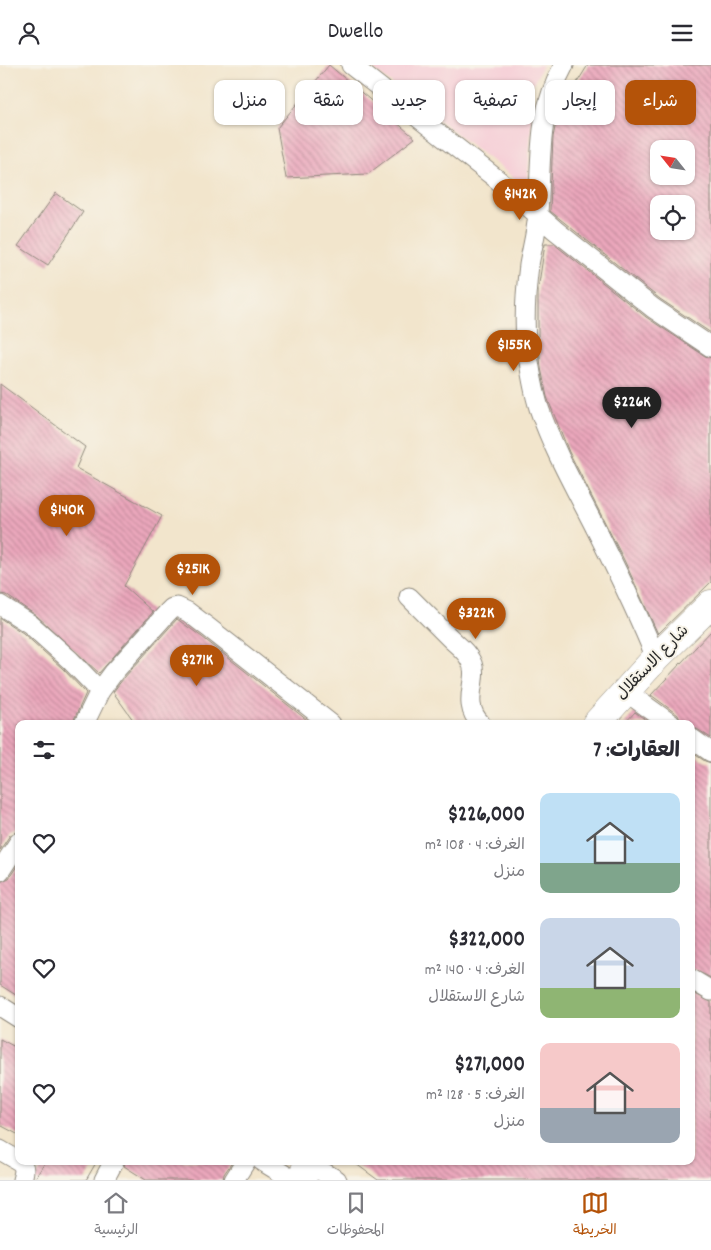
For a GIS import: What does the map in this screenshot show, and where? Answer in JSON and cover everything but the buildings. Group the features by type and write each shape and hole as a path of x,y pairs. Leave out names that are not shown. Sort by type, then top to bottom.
{"street":[{"path":"350,65 653,308 711,347"},
{"path":"564,65 550,97 542,130 538,214 528,272 526,340 539,406 556,451 643,626 656,658"},
{"path":"409,597 470,658 473,676 470,692 471,707 477,720"},
{"name":"شارع الاستقلال","path":"600,720 656,658 711,604"},
{"path":"0,605 30,625 70,660 100,691"},
{"path":"86,720 100,691 114,672 168,612 172,608 177,607 188,613 254,662 326,720"},
{"path":"625,691 665,720"},
{"path":"695,741 711,752"},
{"path":"0,871 15,848"},
{"path":"695,981 711,991"},
{"path":"0,1006 15,1015"},
{"path":"0,1150 15,1159"},
{"path":"22,1165 24,1172 22,1180"},
{"path":"104,1180 112,1165"},
{"path":"234,1180 243,1165"},
{"path":"278,1165 337,1180"}],"shaded area":[{"path":"368,65 543,65 535,80 455,80 455,125 531,125 527,188 445,125 445,80 387,80"}]}
